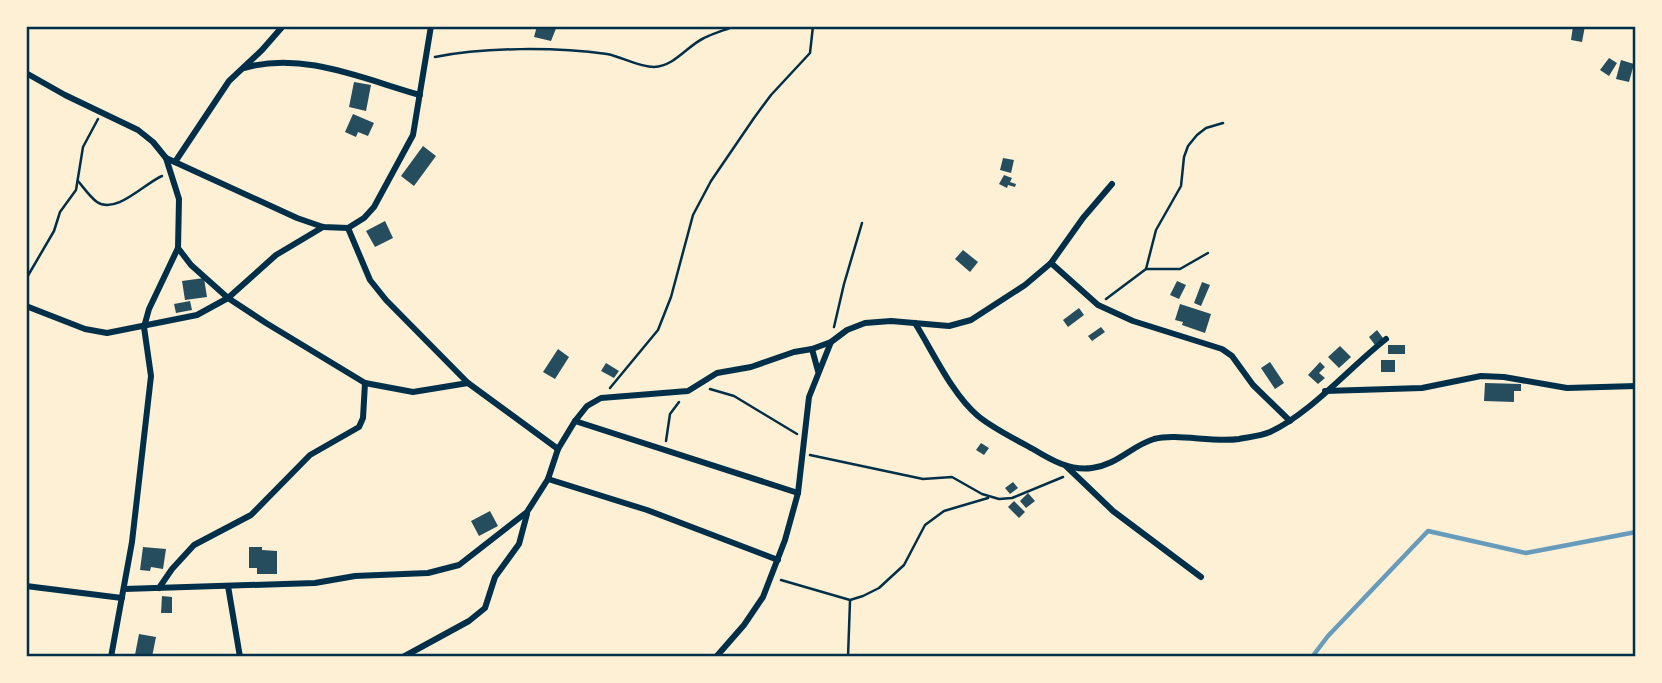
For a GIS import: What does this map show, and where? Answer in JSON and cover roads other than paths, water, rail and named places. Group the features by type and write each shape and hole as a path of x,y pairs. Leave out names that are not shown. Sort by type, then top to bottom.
{"street":[{"path":"175,162 229,81 283,26"},
{"path":"166,158 297,218 323,227 348,228 364,218 374,207 413,135 431,26"},
{"path":"244,68 263,63 312,64 420,95"},
{"path":"26,73 138,131 153,142 166,158 179,199 178,248 149,309 144,327 152,369 124,589 111,657"},
{"path":"403,657 469,621 485,608 495,577 519,544 527,512 548,479 558,449 587,406 601,398 688,391 717,373 751,367 794,352 812,349 864,323 891,321 949,326 971,320 1025,285 1051,263 1083,218 1112,184"},
{"path":"26,306 100,333 114,333 197,314 228,298 276,255 323,227"},
{"path":"348,228 370,280 378,290 468,383 558,449"},
{"path":"178,248 191,265 228,298 365,383 413,392 468,383"},
{"path":"1051,263 1098,305 1133,321 1222,349 1232,356 1253,386 1290,421"},
{"path":"915,323 953,386 977,415 1066,466 1081,469 1106,465 1156,438 1237,439 1268,433 1290,421 1386,339"},
{"path":"716,657 744,625 763,597 778,560 799,493 809,397 831,341"},
{"path":"812,349 818,371"},
{"path":"1325,391 1422,388 1481,376 1504,377 1567,388 1636,386"},
{"path":"159,588 194,545 251,515 310,455 359,427 363,418 365,383"},
{"path":"575,421 799,493"},
{"path":"1066,466 1113,511 1201,577"},
{"path":"548,479 647,510 778,560"},
{"path":"124,589 315,583 355,576 428,573 465,562 527,512"},
{"path":"26,586 122,598"},
{"path":"228,586 240,657"}],"waterway":[{"path":"1312,657 1328,636 1428,531 1526,553 1636,532"}]}
